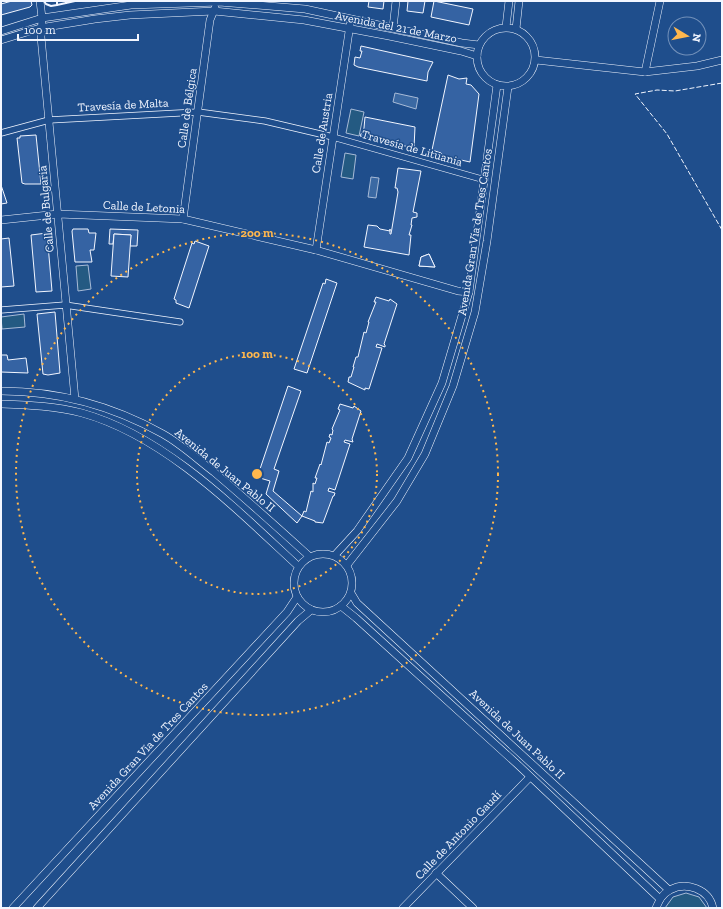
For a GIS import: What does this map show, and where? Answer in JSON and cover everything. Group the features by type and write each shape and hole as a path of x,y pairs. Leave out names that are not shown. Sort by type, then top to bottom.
{"street":[{"name":"Calle de Bulgaria","path":"40,1 42,18 40,28 75,399"},
{"name":"Avenida del 21 de Marzo","path":"1,30 42,18 131,3 219,1 305,9 393,28 479,44"},
{"name":"Calle de Bélgica","path":"183,219 210,20 219,1"},
{"path":"305,9 306,1"},
{"path":"393,28 396,1"},
{"path":"506,27 509,1"},
{"path":"516,29 519,1"},
{"path":"645,72 660,1"},
{"name":"Avenida del 21 de Marzo","path":"1,40 40,28 130,15 214,11 304,20 461,51 477,56"},
{"name":"Calle de Austria","path":"316,250 351,19"},
{"path":"506,27 516,29 531,41 535,50 536,60 533,70 527,78 518,84 508,87 497,85 489,81 482,74 478,66 477,56 479,44 490,32 506,27"},
{"path":"536,60 645,72 697,66 722,60"},
{"name":"Avenida Gran Vía de Tres Cantos","path":"335,555 357,531 408,458 442,383 469,292 497,85"},
{"name":"Avenida Gran Vía de Tres Cantos","path":"347,565 397,501 425,454 453,386 475,312 487,241 508,87"},
{"name":"Travesía de Malta","path":"1,134 49,120 198,112 265,122 333,137"},
{"name":"Travesía de Lituania","path":"333,137 485,180"},
{"name":"Calle de Letonia","path":"1,220 58,214 183,219 316,250 458,291 469,292"},
{"path":"1,310 65,305 180,322"},
{"name":"Avenida de Juan Pablo II","path":"1,391 26,391 75,399 128,416 181,445 251,503 309,556"},
{"name":"Avenida de Juan Pablo II","path":"1,404 28,405 82,413 155,445 179,462 298,566"},
{"path":"319,553 335,555 347,565 352,579 351,593 341,606 330,611 320,612 311,610 304,606 297,597 293,586 298,566 309,556 319,553"},
{"name":"Avenida de Juan Pablo II","path":"351,593 357,603 669,890"},
{"name":"Avenida Gran Vía de Tres Cantos","path":"13,908 287,612 297,597"},
{"name":"Avenida de Juan Pablo II","path":"341,606 530,777 660,899"},
{"path":"37,908 298,622 311,610"},
{"name":"Calle de Antonio Gaudí","path":"403,908 530,777"},
{"path":"436,873 473,908"},
{"path":"656,908 660,899 669,890 689,886 699,890 707,896 714,908"}],"shaded area":[{"path":"395,93 418,98 416,109 393,102"},
{"path":"351,109 364,112 359,136 346,133"},
{"path":"345,153 356,155 353,179 341,177"},
{"path":"371,177 379,178 376,198 368,197"},
{"path":"88,265 91,289 78,291 76,266"},
{"path":"24,314 25,327 2,329 1,317"},
{"path":"686,893 699,897 707,908 665,908 673,897"}],"building":[{"path":"12,1 31,1 32,5 30,7 1,15 1,4"},
{"path":"369,1 384,1 383,9 368,7"},
{"path":"408,1 425,1 423,13 407,11"},
{"path":"434,1 473,9 469,25 431,17"},
{"path":"361,46 433,62 428,72 427,81 354,65 355,57 360,58 362,51 360,51"},
{"path":"448,75 459,79 467,78 466,84 471,85 479,94 470,162 443,156 441,153 432,150"},
{"path":"365,117 415,127 414,148 360,136 364,128"},
{"path":"36,135 41,184 25,184 22,183 17,138 20,138 20,136"},
{"path":"398,168 421,171 413,212 417,213 417,217 412,218 412,225 409,235 411,235 409,255 364,247 368,225 377,226 380,229 390,231 391,234 398,192 397,188 395,188"},
{"path":"1,185 7,203 1,204"},
{"path":"73,229 88,229 89,233 96,233 94,250 90,250 92,262 75,262"},
{"path":"110,229 138,230 137,246 130,246 131,235 114,234 113,244 109,244"},
{"path":"47,233 52,291 36,292 31,235"},
{"path":"114,234 131,235 128,277 111,276"},
{"path":"9,238 14,286 1,287 1,239"},
{"path":"195,241 209,246 189,308 176,303 176,300 174,299 192,243 194,244"},
{"path":"429,254 435,267 419,266 421,257"},
{"path":"429,254 435,267 419,266 421,257"},
{"path":"326,279 337,283 307,373 294,369 323,283 325,284"},
{"path":"376,297 389,301 390,299 397,304 384,344 385,347 377,344 376,347 382,348 369,389 365,388 365,390 348,382 349,377 351,377 356,357 358,357 364,332 366,333 368,322 376,302 374,302"},
{"path":"55,312 60,373 48,375 43,374 37,314"},
{"path":"1,355 7,355 8,360 26,358 28,373 1,372"},
{"path":"288,386 301,391 274,469 279,471 273,491 302,516 297,523 266,494 270,481 260,478 261,473 259,472"},
{"path":"340,404 353,408 354,406 361,411 352,439 353,442 345,440 344,442 350,444 335,490 329,488 328,491 335,493 323,523 315,522 302,516 304,511 306,512 311,491 313,492 313,483 315,484 317,478 315,478 320,464 321,465 327,442 329,443 331,438 329,437 330,434 332,435 332,429 340,410 338,409"}],"fence":[{"path":"722,83 675,91 657,90 635,94 667,134 722,230"}],"wall":[{"path":"44,1 46,4 51,6 57,5 57,1"},
{"path":"57,5 66,3 66,1"},
{"path":"66,3 75,1"}]}
